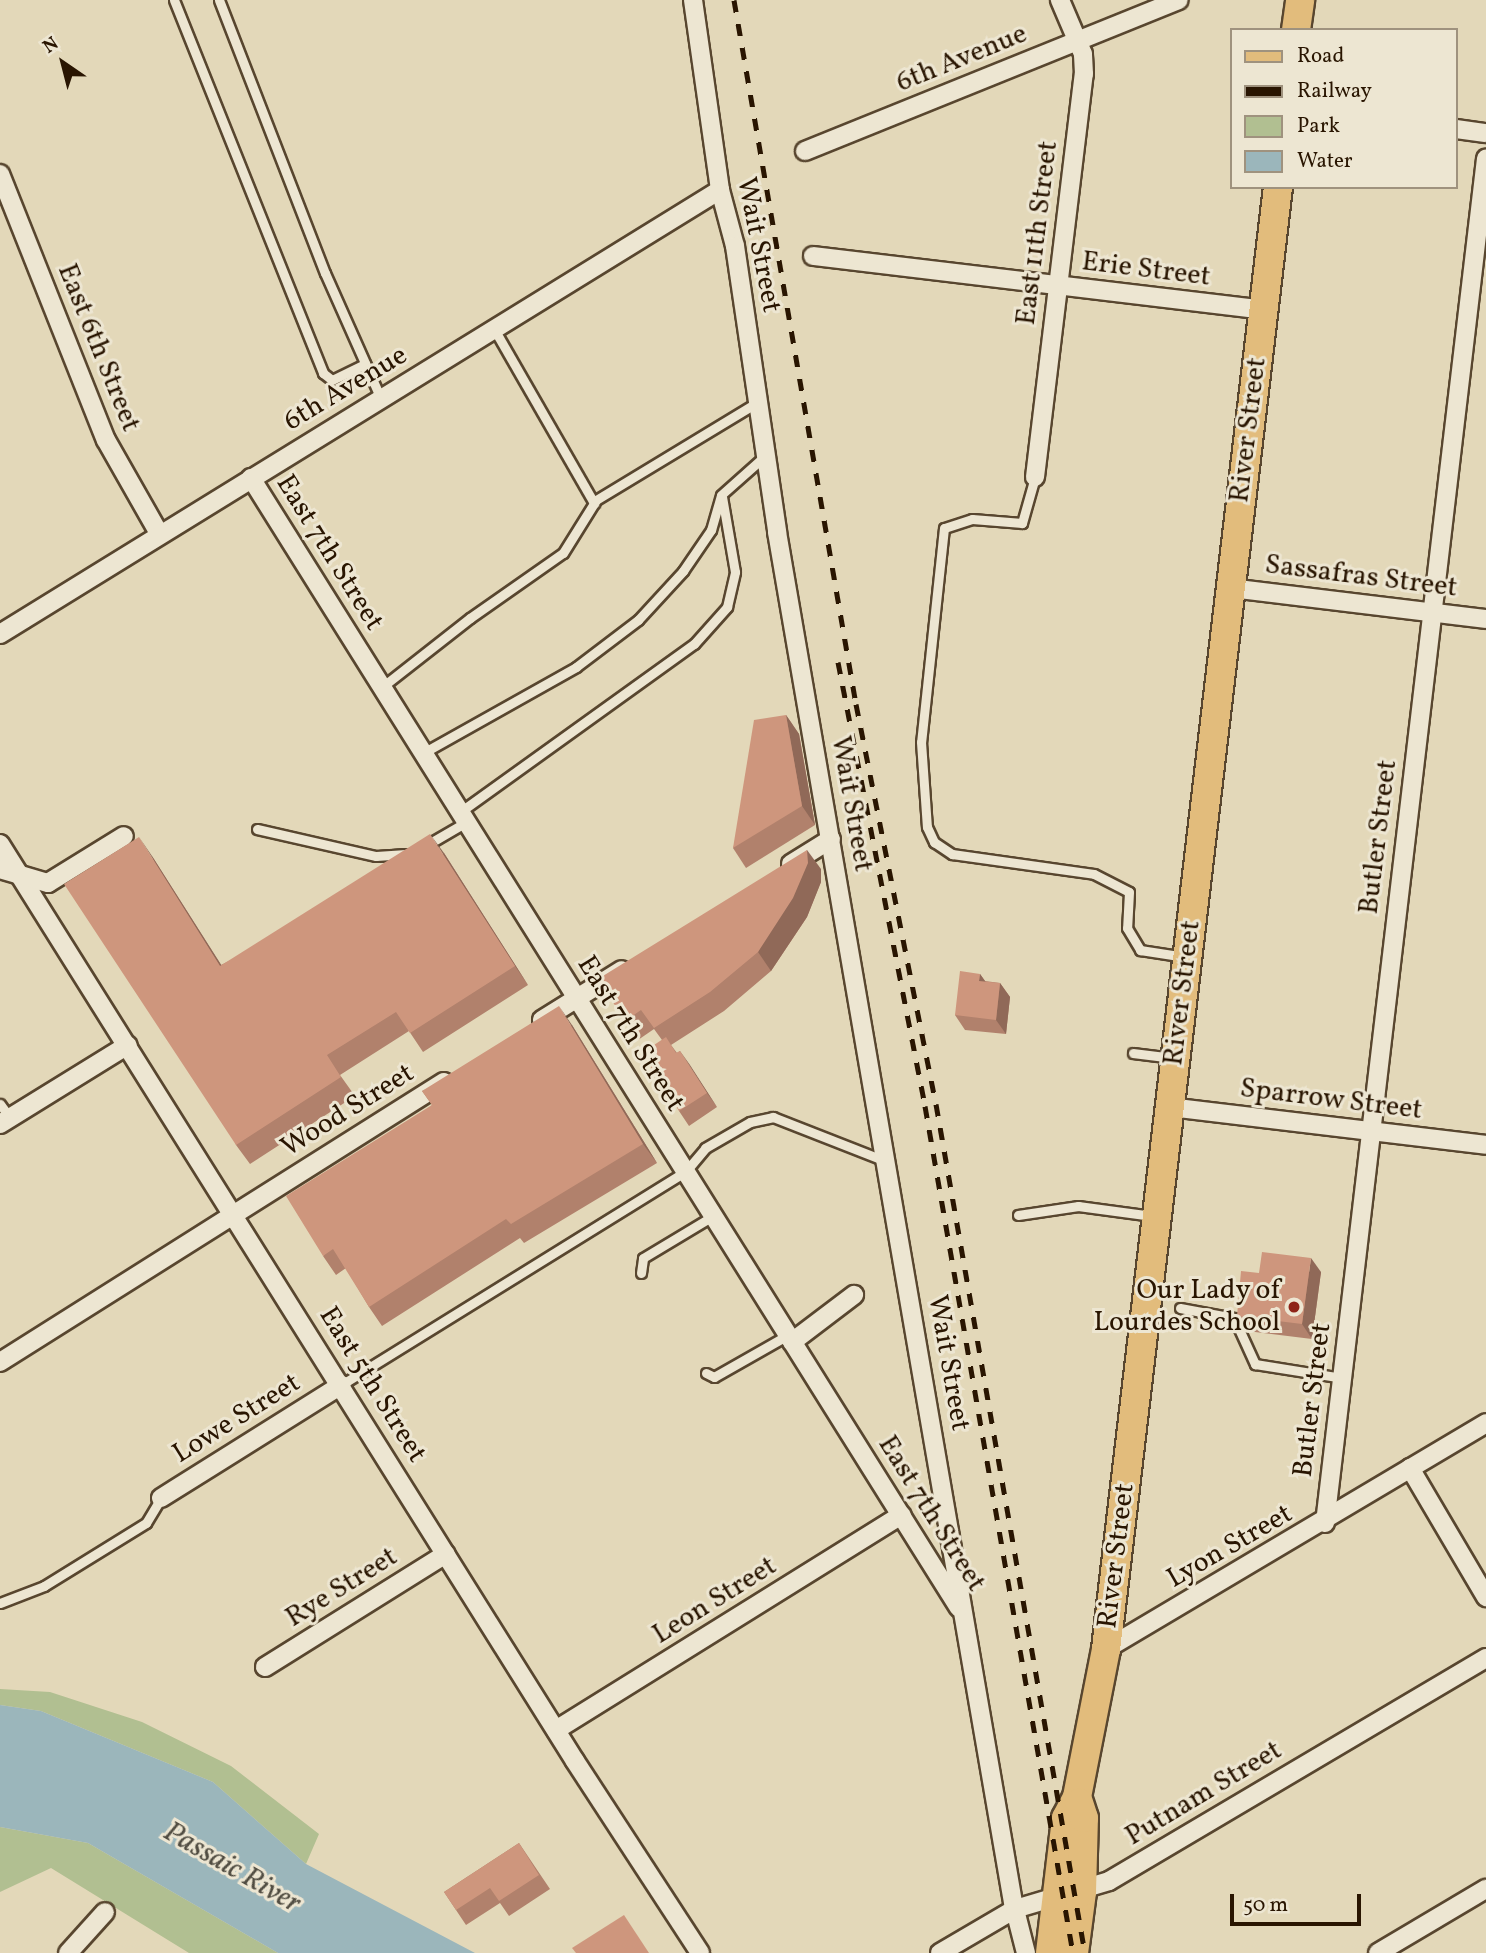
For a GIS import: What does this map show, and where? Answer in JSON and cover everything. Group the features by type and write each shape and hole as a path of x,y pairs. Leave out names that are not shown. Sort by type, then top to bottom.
{"main road":[{"path":"1296,28 1300,0"},
{"name":"River Street","path":"1050,1953 1069,1894 1084,1818 1077,1797 1106,1649 1278,189"},
{"name":"River Street","path":"1069,1894 1074,1953"}],"street":[{"name":"Wait Street","path":"692,0 720,190 736,246 766,455 965,1617"},
{"name":"East 11th Street","path":"1035,477 1084,74 1077,40 1059,0"},
{"name":"6th Avenue","path":"805,151 1179,0"},
{"path":"1458,129 1486,133"},
{"name":"Butler Street","path":"1325,1522 1486,158"},
{"name":"East 6th Street","path":"0,174 110,449 160,535"},
{"name":"6th Avenue","path":"0,634 720,190"},
{"name":"Erie Street","path":"813,257 1263,310"},
{"name":"East 7th Street","path":"251,478 965,1617"},
{"name":"Sassafras Street","path":"1230,588 1486,619"},
{"path":"0,869 19,873 33,882 48,883 124,836"},
{"path":"773,876 831,839"},
{"name":"East 5th Street","path":"0,844 556,1730 701,1953"},
{"path":"529,1028 634,962"},
{"path":"3,1115 128,1045"},
{"name":"Wood Street","path":"0,1362 458,1073"},
{"name":"Sparrow Street","path":"1169,1107 1486,1145"},
{"path":"790,1339 854,1295"},
{"name":"Lowe Street","path":"161,1498 341,1385"},
{"name":"Lyon Street","path":"1106,1649 1325,1522 1486,1423"},
{"path":"1410,1468 1486,1597"},
{"name":"Leon Street","path":"556,1730 901,1515"},
{"name":"Rye Street","path":"265,1667 446,1554"},
{"path":"965,1617 1014,1909 1026,1953"},
{"name":"Putnam Street","path":"940,1953 1014,1909 1108,1881 1486,1658"},
{"path":"1378,1953 1486,1889"},
{"path":"68,1953 105,1912"}],"lane":[{"path":"174,0 323,373 332,380 365,364"},
{"path":"219,0 325,273 381,399"},
{"path":"494,329 594,503"},
{"path":"382,687 470,618 563,553 594,503 656,460 758,402"},
{"path":"423,753 576,667 638,620 683,571 710,530 722,495 766,455"},
{"path":"1035,477 1023,523 972,520 944,528 921,742 927,827 934,842 952,853 1094,874 1129,891 1127,928 1140,950 1187,957"},
{"path":"257,829 376,856 409,853 463,817 675,659 727,607 736,572 722,495"},
{"path":"1133,1053 1175,1058"},
{"path":"341,1385 686,1171 705,1148 750,1122 774,1117 887,1162"},
{"path":"1018,1215 1078,1206 1156,1217"},
{"path":"641,1273 643,1258 713,1216"},
{"path":"1180,1308 1234,1318 1255,1364 1342,1378"},
{"path":"706,1373 714,1377 790,1339"},
{"path":"0,1603 44,1586 146,1524 161,1498"}],"green space":[{"path":"0,1689 50,1692 142,1722 231,1766 319,1834 306,1864 213,1782 41,1711 0,1705"},
{"path":"0,1827 88,1843 278,1953 189,1953 51,1868 0,1892"}],"water":[{"name":"Passaic River","path":"0,1705 41,1711 213,1782 306,1864 475,1953 278,1953 88,1843 0,1827"}],"building":[{"path":"786,715 802,806 733,848 754,720"},
{"path":"430,834 515,966 410,1033 396,1012 327,1055 341,1077 236,1145 64,884 139,837 220,966"},
{"path":"807,850 808,863 793,898 758,952 710,992 654,1028 641,1010 625,1021 598,979"},
{"path":"960,971 980,974 979,981 1000,983 996,1020 955,1015"},
{"path":"559,1006 643,1144 511,1224 506,1219 369,1307 333,1249 323,1256 286,1196 432,1105 422,1091"},
{"path":"666,1037 676,1053 680,1051 707,1093 679,1111 642,1053"},
{"path":"1262,1252 1311,1258 1302,1324 1237,1316 1241,1271 1259,1273"},
{"path":"519,1843 539,1875 499,1901 490,1888 456,1910 444,1892"},
{"path":"624,1915 649,1953 576,1953 572,1948"}],"railway":[{"path":"734,0 856,704 936,1104 1085,1953"},
{"path":"838,662 925,1106 1073,1953"}],"place":[{"name":"Our Lady of Lourdes School","path":"1294,1307"}]}
